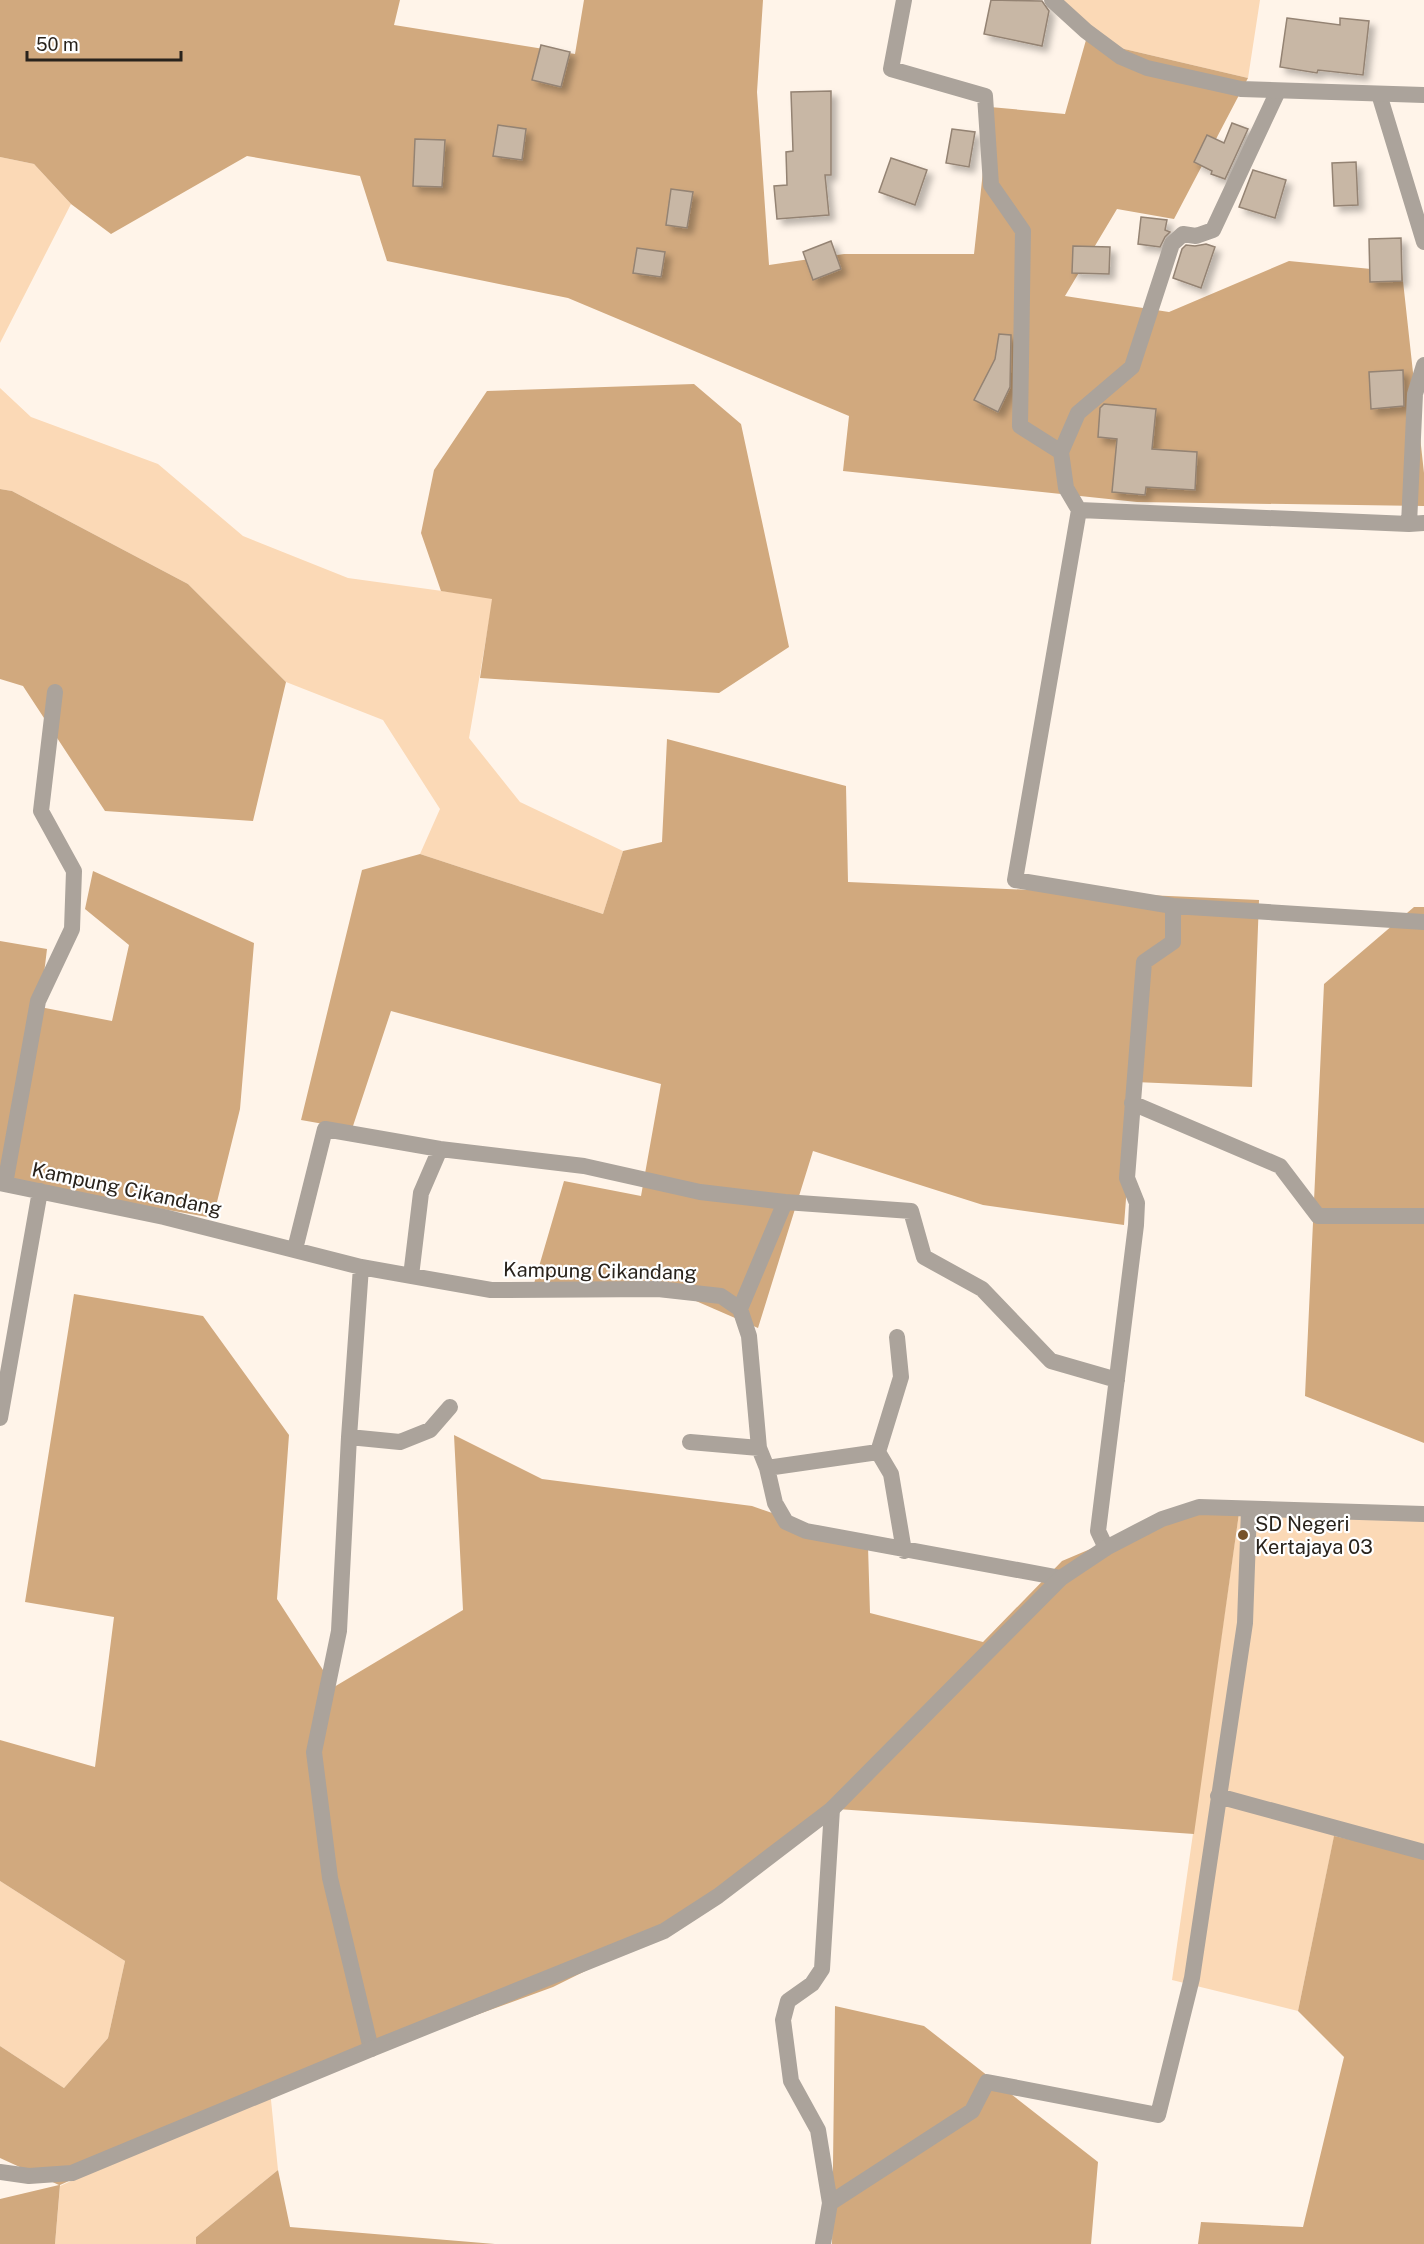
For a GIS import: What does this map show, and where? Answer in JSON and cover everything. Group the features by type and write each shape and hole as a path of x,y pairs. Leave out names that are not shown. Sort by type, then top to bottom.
{"street":[{"path":"904,0 891,69 985,96 991,185 1023,231 1020,426 1060,452"},
{"path":"1053,0 1086,31 1120,57 1138,64 1241,89 1424,95"},
{"path":"1278,91 1213,230 1196,236 1183,234 1172,243 1132,367 1078,413 1060,452 1066,488 1079,510 1015,880 1173,906 1424,922"},
{"path":"1379,94 1424,242"},
{"path":"1079,510 1417,524 1415,394 1424,365"},
{"path":"2,1183 38,1001 72,929 75,871 41,811 55,692"},
{"path":"1106,1548 1098,1531 1136,1225 1137,1203 1127,1178 1144,962 1173,942 1173,906"},
{"path":"1132,1103 1280,1166 1318,1216 1424,1216"},
{"path":"295,1249 325,1129 440,1149 584,1166 700,1192 785,1202 911,1211 924,1257 982,1289 1051,1361 1117,1380"},
{"path":"411,1275 421,1193 440,1149"},
{"name":"Kampung Cikandang","path":"2,1183 164,1217 361,1267 490,1290 669,1290 721,1296 740,1309"},
{"path":"0,1418 40,1191"},
{"path":"785,1202 740,1309 749,1336 759,1448 767,1468 775,1503 786,1522 806,1531 904,1551 1061,1578"},
{"path":"361,1267 339,1631 314,1752 330,1878 371,2049"},
{"path":"897,1338 901,1377 878,1452 891,1474 904,1551"},
{"path":"350,1437 400,1442 430,1430 450,1407"},
{"path":"690,1442 759,1448"},
{"path":"767,1468 878,1452"},
{"path":"0,2172 29,2176 72,2173 664,1931 718,1896 832,1809 1061,1578 1106,1548 1162,1519 1199,1507 1424,1514"},
{"path":"830,2203 972,2111 987,2082 1158,2115 1192,1978 1245,1623 1249,1509"},
{"path":"1218,1796 1424,1852"},
{"path":"824,2244 830,2203 818,2130 791,2081 783,2020 788,2001 812,1984 822,1969 832,1809"}],"shaded area":[{"path":"0,0 400,0 394,25 575,54 584,0 763,0 757,92 769,265 844,254 974,254 990,107 1065,114 1086,40 1248,78 1174,219 1117,209 1065,296 1169,312 1289,261 1402,272 1424,473 1424,506 1137,502 843,471 849,416 568,298 387,261 360,176 247,156 111,234 71,204 34,164 0,157"},
{"path":"1052,0 1260,0 1248,78 1086,40"},
{"path":"0,157 34,164 71,204 0,343"},
{"path":"694,384 741,424 789,647 719,693 480,678 492,599 441,591 421,533 434,470 487,391"},
{"path":"0,388 31,417 158,464 243,536 348,578 493,598 469,738 520,802 623,851 603,914 420,854 440,809 383,720 286,682 188,584 12,491 0,489"},
{"path":"0,489 12,491 188,584 286,682 253,821 105,811 23,686 0,679"},
{"path":"667,739 846,786 848,882 1259,900 1252,1087 1135,1082 1124,1225 983,1205 813,1151 758,1328 650,1281 533,1287 564,1181 641,1196 661,1084 391,1011 352,1129 301,1120 362,870 420,854 603,914 623,851 662,842"},
{"path":"93,871 254,943 240,1109 213,1218 0,1180 0,941 47,949 40,1007 112,1021 129,945 85,909"},
{"path":"1414,907 1424,907 1424,1443 1305,1396 1324,984"},
{"path":"74,1294 203,1316 289,1435 277,1599 334,1687 463,1610 454,1435 542,1479 752,1506 868,1546 870,1613 983,1642 1062,1561 1199,1503 1240,1506 1194,1834 823,1808 654,1937 553,1987 270,2090 60,2185 55,2244 0,2244 0,2199 59,2185 0,2158 0,2046 64,2088 108,2038 125,1961 0,1881 0,1740 95,1767 114,1617 25,1602"},
{"path":"1240,1506 1424,1512 1424,1856 1334,1837 1298,2011 1172,1980"},
{"path":"1334,1836 1424,1856 1424,2244 1198,2244 1201,2222 1303,2227 1344,2057 1298,2011"},
{"path":"0,1881 125,1961 108,2038 64,2088 0,2046"},
{"path":"835,2006 924,2026 1098,2162 1091,2244 832,2244"},
{"path":"270,2090 278,2170 196,2237 196,2244 55,2244 60,2186"},
{"path":"278,2170 290,2227 495,2244 196,2244 196,2237"}],"building":[{"path":"991,0 1042,1 1049,11 1042,46 984,34"},
{"path":"1287,18 1340,25 1340,18 1369,21 1363,75 1318,70 1317,73 1280,67"},
{"path":"541,45 570,52 561,87 532,80"},
{"path":"831,91 831,175 825,175 829,215 777,219 774,186 787,185 786,152 793,151 791,92"},
{"path":"1232,123 1248,129 1225,179 1211,174 1212,171 1194,162 1207,135 1224,143"},
{"path":"498,125 526,129 522,160 493,156"},
{"path":"952,129 975,132 969,167 946,163"},
{"path":"415,139 445,140 442,187 413,186"},
{"path":"891,158 927,170 915,205 879,192"},
{"path":"1356,162 1358,205 1334,206 1332,163"},
{"path":"1253,170 1286,180 1275,218 1239,207"},
{"path":"671,189 693,192 687,228 666,225"},
{"path":"1141,217 1167,220 1165,230 1170,232 1160,247 1138,244"},
{"path":"1401,238 1402,281 1370,282 1369,239"},
{"path":"831,241 841,269 813,280 803,252"},
{"path":"1206,244 1215,247 1201,288 1173,278 1182,249 1186,245"},
{"path":"1073,246 1110,247 1109,274 1072,273"},
{"path":"637,248 665,252 661,277 633,273"},
{"path":"999,334 1011,335 1010,387 998,412 974,400 995,359"},
{"path":"1403,370 1404,406 1371,409 1369,372"},
{"path":"1104,404 1156,409 1152,449 1197,452 1195,490 1146,487 1145,495 1112,492 1117,439 1098,437 1100,408"}],"place":[{"name":"SD Negeri Kertajaya 03","path":"1243,1535"}]}
